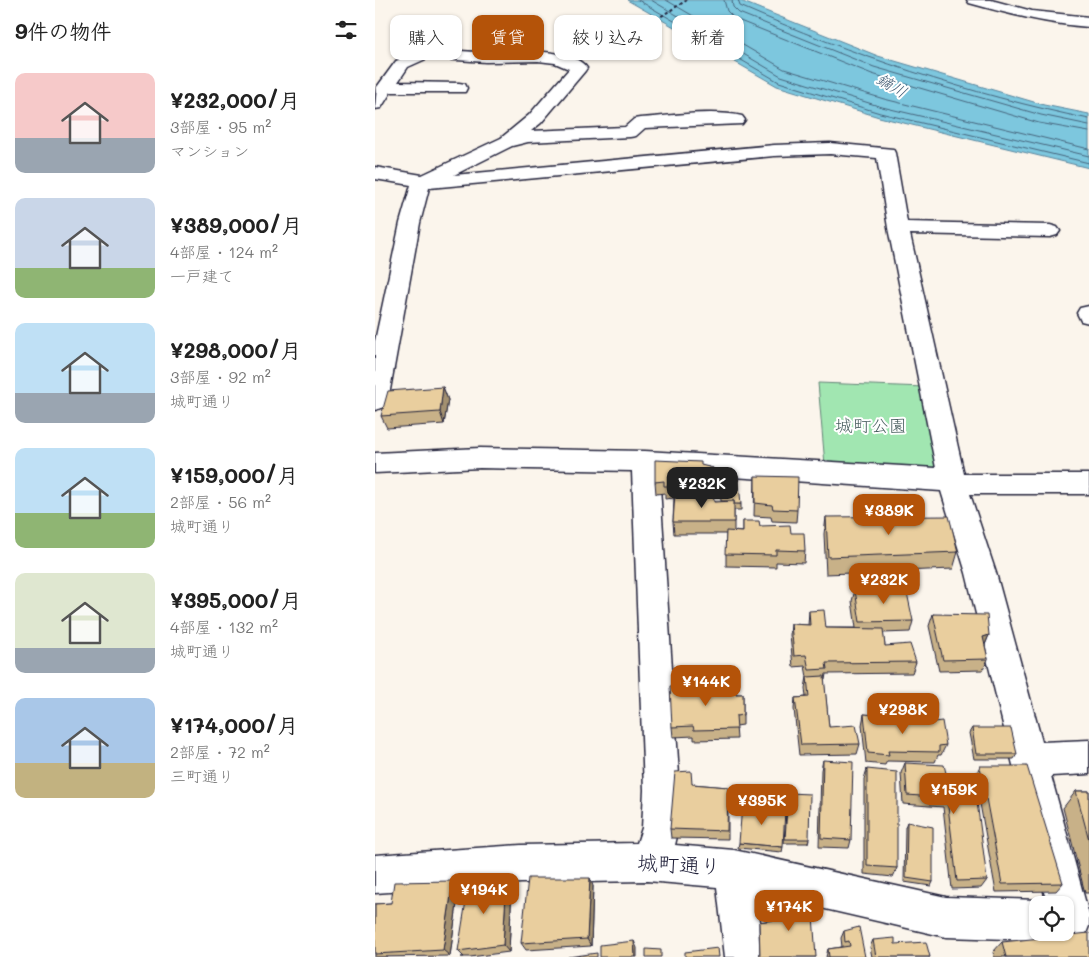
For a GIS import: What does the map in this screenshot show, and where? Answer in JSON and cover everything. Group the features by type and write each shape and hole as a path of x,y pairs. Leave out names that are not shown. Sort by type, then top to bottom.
{"street":[{"path":"974,0 1031,16 1089,22"},
{"path":"375,104 381,88 402,64 426,53 486,57 538,56 559,59 579,68 535,119 507,142"},
{"path":"381,88 459,88"},
{"path":"375,401 410,223 421,183 507,142 528,137 631,132 640,123 699,119 736,120"},
{"path":"375,173 414,178 421,183 737,153 801,150 861,150 886,153 898,228 953,484 981,573 1029,760 1060,896"},
{"path":"898,228 1051,231"},
{"path":"375,463 480,458 645,461 939,479 953,484 1089,484"},
{"path":"645,461 662,790 661,832 658,846 647,862"},
{"path":"1029,760 1089,757"},
{"name":"城町通り","path":"375,874 521,864 647,862 734,868 946,917 1029,920"},
{"path":"734,868 745,957"}],"path":[{"path":"662,16 687,0"}],"green space":[{"name":"城町公園","path":"818,383 925,387 945,470 825,465"}],"water":[{"name":"鏑川","path":"627,0 738,0 878,56 1044,105 1089,114 1089,168 879,117 777,86 732,60 744,60 744,15 672,15 672,26 662,20 662,15 653,15"}],"building":[{"path":"443,387 440,412 381,416 388,391"},
{"path":"655,460 701,462 701,465 713,468 712,489 673,489 673,486 664,486 664,481 655,482"},
{"path":"738,475 741,504 734,504 734,501 721,501 719,476"},
{"path":"755,476 798,477 797,510 773,509 772,505 755,503"},
{"path":"675,493 713,493 714,502 734,501 734,522 673,522"},
{"path":"949,516 958,552 828,557 826,517"},
{"path":"743,521 759,521 760,526 790,525 791,533 804,533 805,551 776,550 776,555 725,554 726,531 743,532"},
{"path":"906,588 913,621 860,622 855,590"},
{"path":"824,610 826,628 883,629 885,646 910,644 916,662 826,663 827,669 809,670 806,655 794,656 791,624 810,625 809,611"},
{"path":"933,614 987,615 989,635 983,637 988,659 943,660"},
{"path":"824,676 829,727 856,725 860,744 801,745 795,698 809,697 807,677"},
{"path":"698,684 699,688 736,687 736,694 743,694 743,715 736,716 737,729 694,730 693,726 672,727 670,686"},
{"path":"864,714 923,718 925,723 942,721 946,745 939,746 939,752 888,751 889,755 868,753"},
{"path":"972,728 1011,728 1017,754 976,754"},
{"path":"823,760 853,762 851,840 821,838"},
{"path":"905,763 944,765 947,777 974,778 987,880 957,881 947,798 907,795"},
{"path":"980,766 1027,766 1063,883 1002,884"},
{"path":"867,769 897,772 897,868 867,866"},
{"path":"691,771 692,784 728,787 727,831 670,829 675,772"},
{"path":"1076,791 1089,791 1089,840"},
{"path":"788,793 810,794 809,839 785,839"},
{"path":"742,805 785,809 783,847 739,843"},
{"path":"907,822 933,827 933,882 906,878"},
{"path":"507,877 503,945 458,951 469,882"},
{"path":"528,878 590,878 587,939 521,943"},
{"path":"453,881 443,950 375,954 375,904 391,903 394,882"},
{"path":"812,902 816,957 760,957 759,922 774,920 772,904"},
{"path":"859,927 865,957 829,957 828,949 850,946 849,941 845,942 844,931"},
{"path":"1089,933 1089,957 1006,957 1002,942 1029,939 1029,941 1074,941 1074,935"},
{"path":"895,938 895,944 926,942 930,957 876,957 873,940"},
{"path":"634,941 635,957 600,957 600,945"},
{"path":"718,948 719,957 685,957 685,952"},
{"path":"646,949 661,950 661,957 646,957"},
{"path":"597,953 597,957 568,957"}]}
